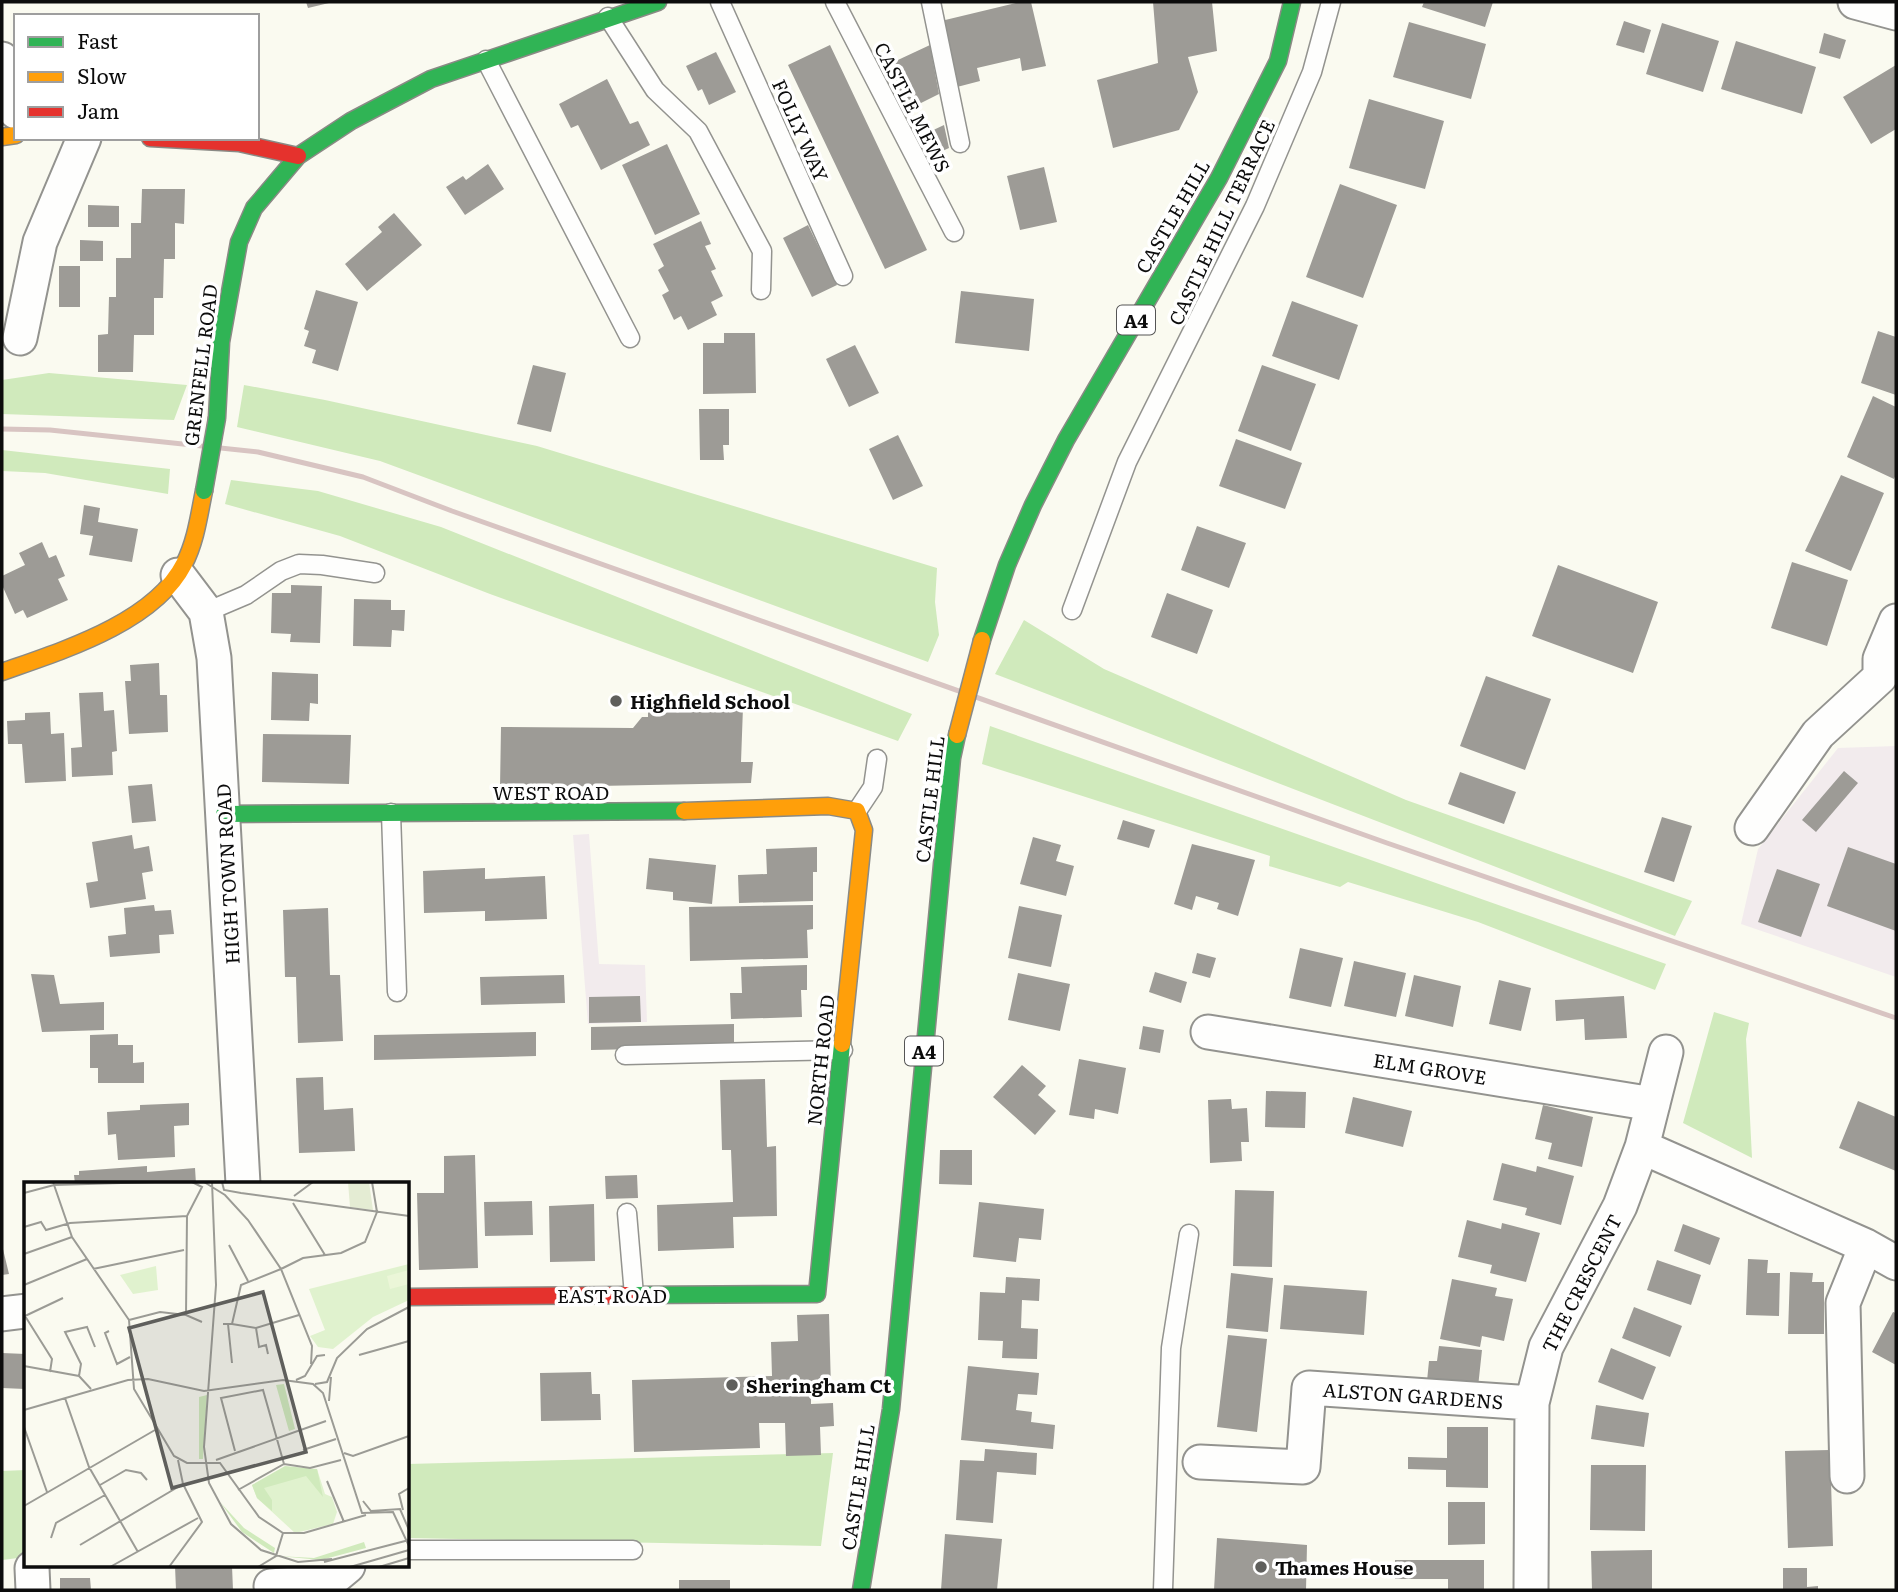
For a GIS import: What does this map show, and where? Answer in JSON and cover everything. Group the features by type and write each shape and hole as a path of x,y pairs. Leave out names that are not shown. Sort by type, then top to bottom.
{"street":[{"name":"GRENFELL ROAD","path":"2,672 78,643 142,610 178,575 192,545 204,491 217,418 221,342 239,242 254,208 298,156 351,121 430,79 658,2"},
{"name":"CASTLE HILL","path":"861,1590 892,1395 953,758 982,640 1007,565 1066,440 1219,178 1278,61 1292,2"},
{"path":"1855,2 1896,13"},
{"path":"2,59 14,104"},
{"path":"20,338 40,242 83,140"},
{"path":"186,140 239,143 298,156"},
{"name":"HIGH TOWN ROAD","path":"178,575 206,612 214,659 243,1182"},
{"path":"1752,828 1818,734 1888,684 1880,659 1896,621"},
{"name":"WEST ROAD","path":"224,814 634,813 828,806 856,811"},
{"name":"NORTH ROAD","path":"817,1294 864,830 856,811"},
{"name":"ELM GROVE","path":"1208,1032 1653,1104"},
{"name":"THE CRESCENT","path":"1531,1590 1532,1403 1546,1347 1620,1206 1642,1147 1666,1052"},
{"path":"1642,1147 1866,1246 1896,1263"},
{"path":"1847,1476 1843,1303 1866,1246"},
{"name":"EAST ROAD","path":"410,1297 817,1294"},
{"path":"2,1314 24,1311"},
{"name":"ALSTON GARDENS","path":"1200,1462 1303,1467 1309,1388 1532,1403"},
{"path":"270,1581 330,1581 346,1568"}],"lane":[{"name":"FOLLY WAY","path":"720,2 843,276"},
{"name":"CASTLE MEWS","path":"835,2 954,232"},
{"path":"931,2 960,143"},
{"name":"CASTLE HILL TERRACE","path":"1072,610 1127,462 1255,206 1312,72 1331,2"},
{"path":"608,17 655,90 698,131 762,251 761,290"},
{"path":"486,60 630,338"},
{"path":"206,612 246,595 281,570 299,564 375,573"},
{"path":"856,811 873,787 877,760"},
{"path":"391,813 397,992"},
{"path":"625,1055 843,1050"},
{"path":"627,1213 634,1295"},
{"path":"1163,1590 1171,1348 1189,1234"},
{"path":"410,1550 633,1550"}],"shaded area":[{"path":"1896,746 1896,977 1741,924 1758,849 1838,748"},
{"path":"589,834 599,964 645,965 647,1022 588,1024 573,835"}],"green space":[{"path":"49,373 187,385 174,420 2,414 2,380"},
{"path":"244,385 537,446 937,568 935,602 939,635 928,662 380,461 237,427"},
{"path":"2,450 170,469 168,494 45,473 2,471"},
{"path":"231,480 318,491 441,527 912,714 898,741 490,594 340,536 225,504"},
{"path":"1024,620 1104,669 1406,800 1692,901 1675,936 995,674"},
{"path":"990,726 1666,964 1655,990 1478,922 1348,882 1340,887 1269,866 1270,856 982,764"},
{"path":"1714,1012 1749,1023 1746,1039 1752,1158 1683,1123"},
{"path":"833,1453 821,1546 410,1538 410,1464"},
{"path":"24,1470 24,1557 2,1560 2,1471"}],"building":[{"path":"306,2 329,2 329,3 308,8"},
{"path":"1020,2 1031,2 1046,66 1022,71 1020,58 977,68 980,81 957,87 941,21"},
{"path":"1153,2 1212,2 1217,51 1188,57 1198,92 1179,130 1113,148 1097,80 1158,63"},
{"path":"1424,2 1493,2 1485,27 1422,7"},
{"path":"1624,21 1651,30 1644,53 1616,45"},
{"path":"1409,22 1486,44 1471,99 1393,77"},
{"path":"1662,23 1719,41 1703,92 1646,74"},
{"path":"1824,33 1846,40 1840,59 1819,53"},
{"path":"1736,41 1816,67 1802,114 1721,89"},
{"path":"830,45 927,250 885,269 788,65"},
{"path":"930,45 939,94 907,110 885,66"},
{"path":"716,52 736,92 709,105 702,89 698,91 686,66"},
{"path":"1896,65 1896,129 1871,144 1843,97"},
{"path":"607,79 630,124 638,121 650,145 601,170 578,125 571,128 559,104"},
{"path":"1369,99 1444,121 1425,189 1349,168"},
{"path":"944,125 949,148 938,153 927,133"},
{"path":"667,144 700,214 655,235 622,165"},
{"path":"488,164 504,189 465,215 446,187 463,176 466,180"},
{"path":"1044,167 1057,222 1020,230 1007,176"},
{"path":"1340,184 1397,205 1363,298 1306,277"},
{"path":"142,189 185,189 184,224 175,223 175,259 164,259 163,298 154,298 154,335 134,335 133,372 98,372 98,335 108,334 109,297 116,297 116,258 131,258 131,223 141,223"},
{"path":"88,205 119,206 119,227 88,227"},
{"path":"394,213 422,245 367,291 345,264 382,232 378,227"},
{"path":"701,221 711,244 705,246 716,269 711,271 723,296 711,302 717,315 688,330 681,316 674,320 662,295 669,291 658,270 664,266 653,244"},
{"path":"808,225 837,285 812,297 783,238"},
{"path":"80,240 103,241 103,261 80,261"},
{"path":"59,266 80,266 80,307 59,307"},
{"path":"316,290 358,302 338,371 312,363 316,350 304,346 309,331 304,329"},
{"path":"961,291 1034,299 1029,351 955,343"},
{"path":"1292,301 1358,325 1339,380 1272,356"},
{"path":"1878,331 1896,337 1896,395 1861,383"},
{"path":"724,333 755,333 756,393 703,394 703,343 724,343"},
{"path":"855,345 879,393 849,407 826,359"},
{"path":"533,365 566,373 551,432 517,424"},
{"path":"1262,365 1316,384 1291,451 1238,431"},
{"path":"1873,396 1896,407 1894,479 1847,457"},
{"path":"699,409 729,409 729,445 723,445 724,460 700,460"},
{"path":"898,435 923,486 893,500 869,449"},
{"path":"1236,439 1302,463 1285,509 1219,486"},
{"path":"1841,475 1884,493 1851,571 1805,551"},
{"path":"84,505 100,508 98,522 138,529 132,562 89,555 93,536 80,534"},
{"path":"1197,526 1246,543 1229,588 1181,570"},
{"path":"42,542 49,558 56,555 65,576 58,579 68,600 27,618 23,610 15,614 2,585 2,576 25,565 19,553"},
{"path":"1792,562 1848,580 1827,646 1771,628"},
{"path":"1558,565 1658,602 1633,673 1532,636"},
{"path":"291,585 322,586 320,643 290,642 291,634 271,633 272,593 291,593"},
{"path":"1167,593 1213,610 1197,654 1151,637"},
{"path":"354,599 391,600 391,610 405,610 404,631 392,630 391,647 353,646"},
{"path":"159,663 160,695 167,695 168,732 129,734 125,681 131,681 130,665"},
{"path":"272,672 318,674 318,704 310,703 309,721 271,720"},
{"path":"1486,676 1551,699 1525,770 1460,746"},
{"path":"103,692 104,711 114,710 117,751 112,752 113,775 72,777 71,748 82,747 79,693"},
{"path":"648,704 743,707 741,762 753,762 751,783 500,788 501,727 633,728 642,717 648,717"},
{"path":"50,712 51,734 64,733 66,781 25,783 22,744 8,744 7,721 25,720 25,713"},
{"path":"263,734 351,735 349,784 262,782"},
{"path":"1844,771 1858,783 1816,832 1802,820"},
{"path":"1460,772 1516,792 1504,824 1448,804"},
{"path":"152,784 156,821 132,823 128,786"},
{"path":"1662,817 1692,826 1674,882 1644,872"},
{"path":"1123,820 1155,830 1149,848 1117,839"},
{"path":"132,835 134,849 149,846 153,871 142,873 146,899 90,908 86,883 98,881 92,842"},
{"path":"1033,837 1061,845 1056,861 1074,866 1066,896 1020,884"},
{"path":"1192,844 1255,860 1238,916 1217,909 1219,903 1196,896 1192,910 1174,904"},
{"path":"817,847 817,872 813,872 813,901 739,903 738,875 767,874 766,849"},
{"path":"1848,847 1896,864 1896,931 1827,906"},
{"path":"649,858 716,865 712,904 673,900 673,892 646,889"},
{"path":"485,868 485,879 545,876 547,919 485,921 485,911 424,913 423,871"},
{"path":"1777,869 1820,884 1801,937 1758,922"},
{"path":"154,905 155,911 171,910 174,934 159,935 160,953 110,957 108,936 126,934 124,908"},
{"path":"813,905 813,929 807,930 808,958 690,961 689,907"},
{"path":"1019,906 1062,915 1051,967 1008,958"},
{"path":"328,908 330,975 340,975 343,1041 298,1043 296,977 285,977 283,910"},
{"path":"1300,948 1343,958 1331,1007 1289,998"},
{"path":"1197,953 1216,958 1210,978 1192,973"},
{"path":"1354,961 1406,973 1396,1017 1344,1006"},
{"path":"807,965 807,990 801,990 802,1017 731,1019 730,993 742,993 741,967"},
{"path":"1155,972 1187,982 1181,1003 1149,992"},
{"path":"1018,973 1070,984 1060,1031 1008,1020"},
{"path":"31,974 54,975 60,1004 104,1002 104,1030 42,1032"},
{"path":"564,975 565,1003 481,1005 480,977"},
{"path":"1414,975 1461,986 1453,1027 1405,1016"},
{"path":"1499,980 1531,988 1521,1031 1489,1024"},
{"path":"640,996 641,1022 589,1023 589,997"},
{"path":"1624,996 1627,1038 1585,1040 1584,1019 1556,1021 1555,1000"},
{"path":"734,1024 734,1047 591,1050 591,1027"},
{"path":"1143,1026 1164,1030 1160,1053 1139,1049"},
{"path":"536,1032 536,1056 374,1060 374,1035"},
{"path":"118,1034 118,1045 133,1045 133,1063 144,1062 144,1083 98,1083 98,1068 90,1068 90,1035"},
{"path":"1079,1059 1126,1068 1118,1114 1095,1109 1094,1119 1069,1115"},
{"path":"1022,1065 1046,1086 1038,1095 1056,1111 1035,1135 993,1097"},
{"path":"323,1077 324,1110 353,1108 355,1151 299,1153 296,1078"},
{"path":"765,1079 767,1147 776,1146 777,1216 733,1217 734,1248 658,1251 657,1205 733,1202 731,1150 722,1150 720,1080"},
{"path":"1266,1091 1306,1092 1305,1128 1265,1127"},
{"path":"1353,1097 1412,1111 1403,1147 1345,1133"},
{"path":"1231,1099 1232,1109 1247,1108 1249,1142 1241,1142 1242,1161 1210,1163 1208,1100"},
{"path":"1858,1101 1896,1117 1896,1171 1839,1148"},
{"path":"189,1103 189,1125 174,1126 175,1157 118,1160 116,1134 108,1135 107,1112 140,1110 140,1105"},
{"path":"1543,1105 1593,1117 1582,1167 1548,1159 1552,1143 1535,1139"},
{"path":"940,1150 972,1150 972,1185 939,1184"},
{"path":"475,1155 478,1268 419,1270 417,1193 444,1193 444,1156"},
{"path":"1502,1163 1536,1172 1537,1166 1574,1176 1561,1225 1525,1215 1527,1208 1493,1200"},
{"path":"147,1166 147,1172 195,1168 196,1182 75,1182 74,1175 79,1175 79,1171"},
{"path":"637,1175 638,1198 606,1199 605,1176"},
{"path":"1235,1190 1274,1191 1272,1267 1233,1266"},
{"path":"532,1201 533,1235 485,1236 484,1202"},
{"path":"979,1202 1044,1209 1041,1240 1019,1238 1016,1262 973,1257"},
{"path":"594,1204 595,1261 550,1262 549,1206"},
{"path":"1467,1220 1501,1229 1502,1223 1540,1233 1526,1282 1490,1273 1492,1265 1458,1257"},
{"path":"1683,1224 1720,1238 1710,1265 1674,1251"},
{"path":"2,1245 9,1274 2,1275"},
{"path":"1748,1259 1768,1260 1767,1273 1780,1273 1779,1316 1746,1315"},
{"path":"1657,1260 1701,1275 1691,1305 1647,1290"},
{"path":"1790,1272 1813,1273 1812,1282 1824,1282 1824,1334 1788,1334"},
{"path":"1231,1273 1273,1278 1268,1332 1226,1328"},
{"path":"1006,1277 1040,1279 1039,1301 1022,1300 1021,1328 1038,1329 1037,1359 1002,1358 1003,1341 978,1340 980,1292 1005,1293"},
{"path":"1452,1279 1497,1288 1495,1296 1513,1299 1504,1341 1482,1336 1480,1347 1440,1339"},
{"path":"1284,1285 1367,1291 1364,1335 1280,1329"},
{"path":"1634,1307 1682,1326 1670,1357 1622,1338"},
{"path":"1893,1312 1896,1313 1896,1365 1872,1352"},
{"name":"Sheringham Ct","path":"829,1314 831,1389 811,1390 811,1404 833,1403 834,1426 820,1427 821,1455 786,1456 785,1423 759,1423 760,1448 634,1452 632,1380 772,1376 771,1342 798,1341 797,1315"},
{"path":"1228,1335 1267,1339 1257,1432 1217,1427"},
{"path":"1439,1346 1482,1350 1478,1387 1427,1381 1429,1361 1437,1361"},
{"path":"1611,1348 1656,1367 1643,1400 1598,1382"},
{"path":"2,1353 24,1354 24,1389 2,1388"},
{"path":"968,1366 1039,1373 1037,1395 1018,1394 1016,1410 1032,1412 1031,1422 1055,1425 1053,1449 961,1440"},
{"path":"591,1372 592,1394 600,1394 601,1420 541,1421 540,1373"},
{"path":"1596,1405 1649,1413 1644,1447 1591,1439"},
{"path":"1447,1427 1488,1427 1488,1488 1446,1487 1446,1470 1408,1469 1408,1457 1447,1458"},
{"path":"985,1449 1037,1453 1036,1475 997,1472 993,1523 956,1520 960,1460 984,1461"},
{"path":"1830,1450 1833,1546 1788,1548 1785,1451"},
{"path":"1591,1465 1646,1465 1645,1531 1590,1530"},
{"path":"1448,1502 1485,1502 1485,1544 1448,1545"},
{"path":"945,1534 1002,1539 997,1590 941,1590"},
{"name":"Thames House","path":"1217,1538 1307,1545 1306,1590 1214,1590"},
{"path":"1652,1550 1652,1590 1592,1590 1591,1551"},
{"path":"1395,1560 1484,1560 1484,1590 1448,1590 1448,1579 1395,1579"},
{"path":"175,1568 232,1568 233,1590 176,1590"},
{"path":"1783,1568 1807,1568 1807,1587 1818,1586 1818,1590 1783,1590"},
{"path":"60,1578 90,1578 91,1590 60,1590"},
{"path":"679,1580 730,1580 730,1590 679,1590"}],"railway":[{"path":"2,429 50,430 258,452 363,477 1387,843 1896,1018"}],"traffic: fast":[{"path":"217,418 221,342 239,242 254,208 298,156 351,121 431,79 658,2"},
{"path":"982,640 1007,565 1066,440 1219,178 1278,61 1292,2"},
{"path":"204,491 217,418"},
{"path":"861,1590 891,1409 952,758 957,735"},
{"path":"224,814 684,811"},
{"path":"631,1295 817,1294 842,1044"}],"traffic: slow":[{"path":"2,137 14,135"},
{"path":"2,672 104,632 151,603 170,585 184,564 194,537 204,491"},
{"path":"957,735 982,640"},
{"path":"684,811 828,806 857,811 864,830 842,1044"}],"traffic: jam":[{"path":"186,140 239,143 298,156"},
{"path":"410,1297 631,1295"}],"place":[{"name":"Highfield School","path":"616,701"},
{"name":"Sheringham Ct","path":"732,1385"},
{"name":"Thames House","path":"1261,1567"}]}
